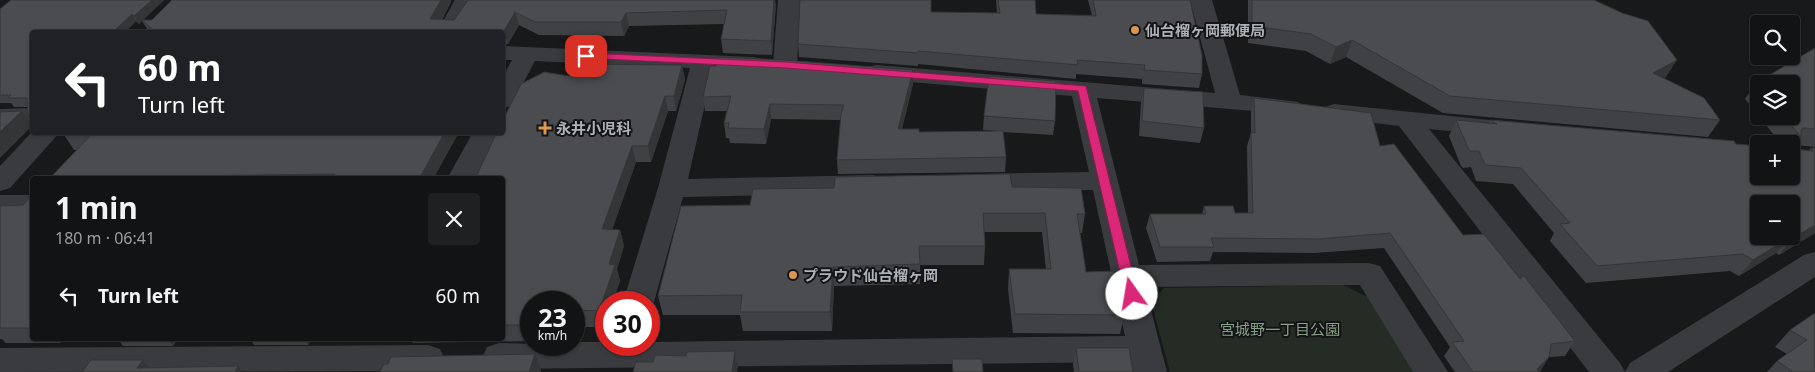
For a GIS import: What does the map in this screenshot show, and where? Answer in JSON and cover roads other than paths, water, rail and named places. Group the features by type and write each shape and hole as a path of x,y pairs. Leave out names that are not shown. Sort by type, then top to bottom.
{"street":[{"path":"449,30 466,0"},
{"path":"505,53 794,66 789,0"},
{"path":"1201,0 1229,100"},
{"path":"505,95 528,53"},
{"path":"641,291 672,188 703,63"},
{"path":"853,70 1229,100 1408,120 1515,129"},
{"path":"0,361 374,356 1147,360 1082,88"},
{"path":"0,117 30,116"},
{"path":"1408,120 1608,372"},
{"path":"0,182 44,135"},
{"path":"463,176 484,135"},
{"path":"946,183 1105,181"},
{"path":"672,188 897,184"},
{"path":"0,204 30,204"},
{"path":"1642,372 1815,263"},
{"path":"1127,276 1369,274 1431,372"}],"place":[{"name":"仙台榴ヶ岡郵便局","path":"1135,30"},
{"name":"永井小児科","path":"545,128"},
{"name":"プラウド仙台榴ヶ岡","path":"793,275"}],"park label":[{"name":"宮城野一丁目公園","path":"1280,329"}]}
